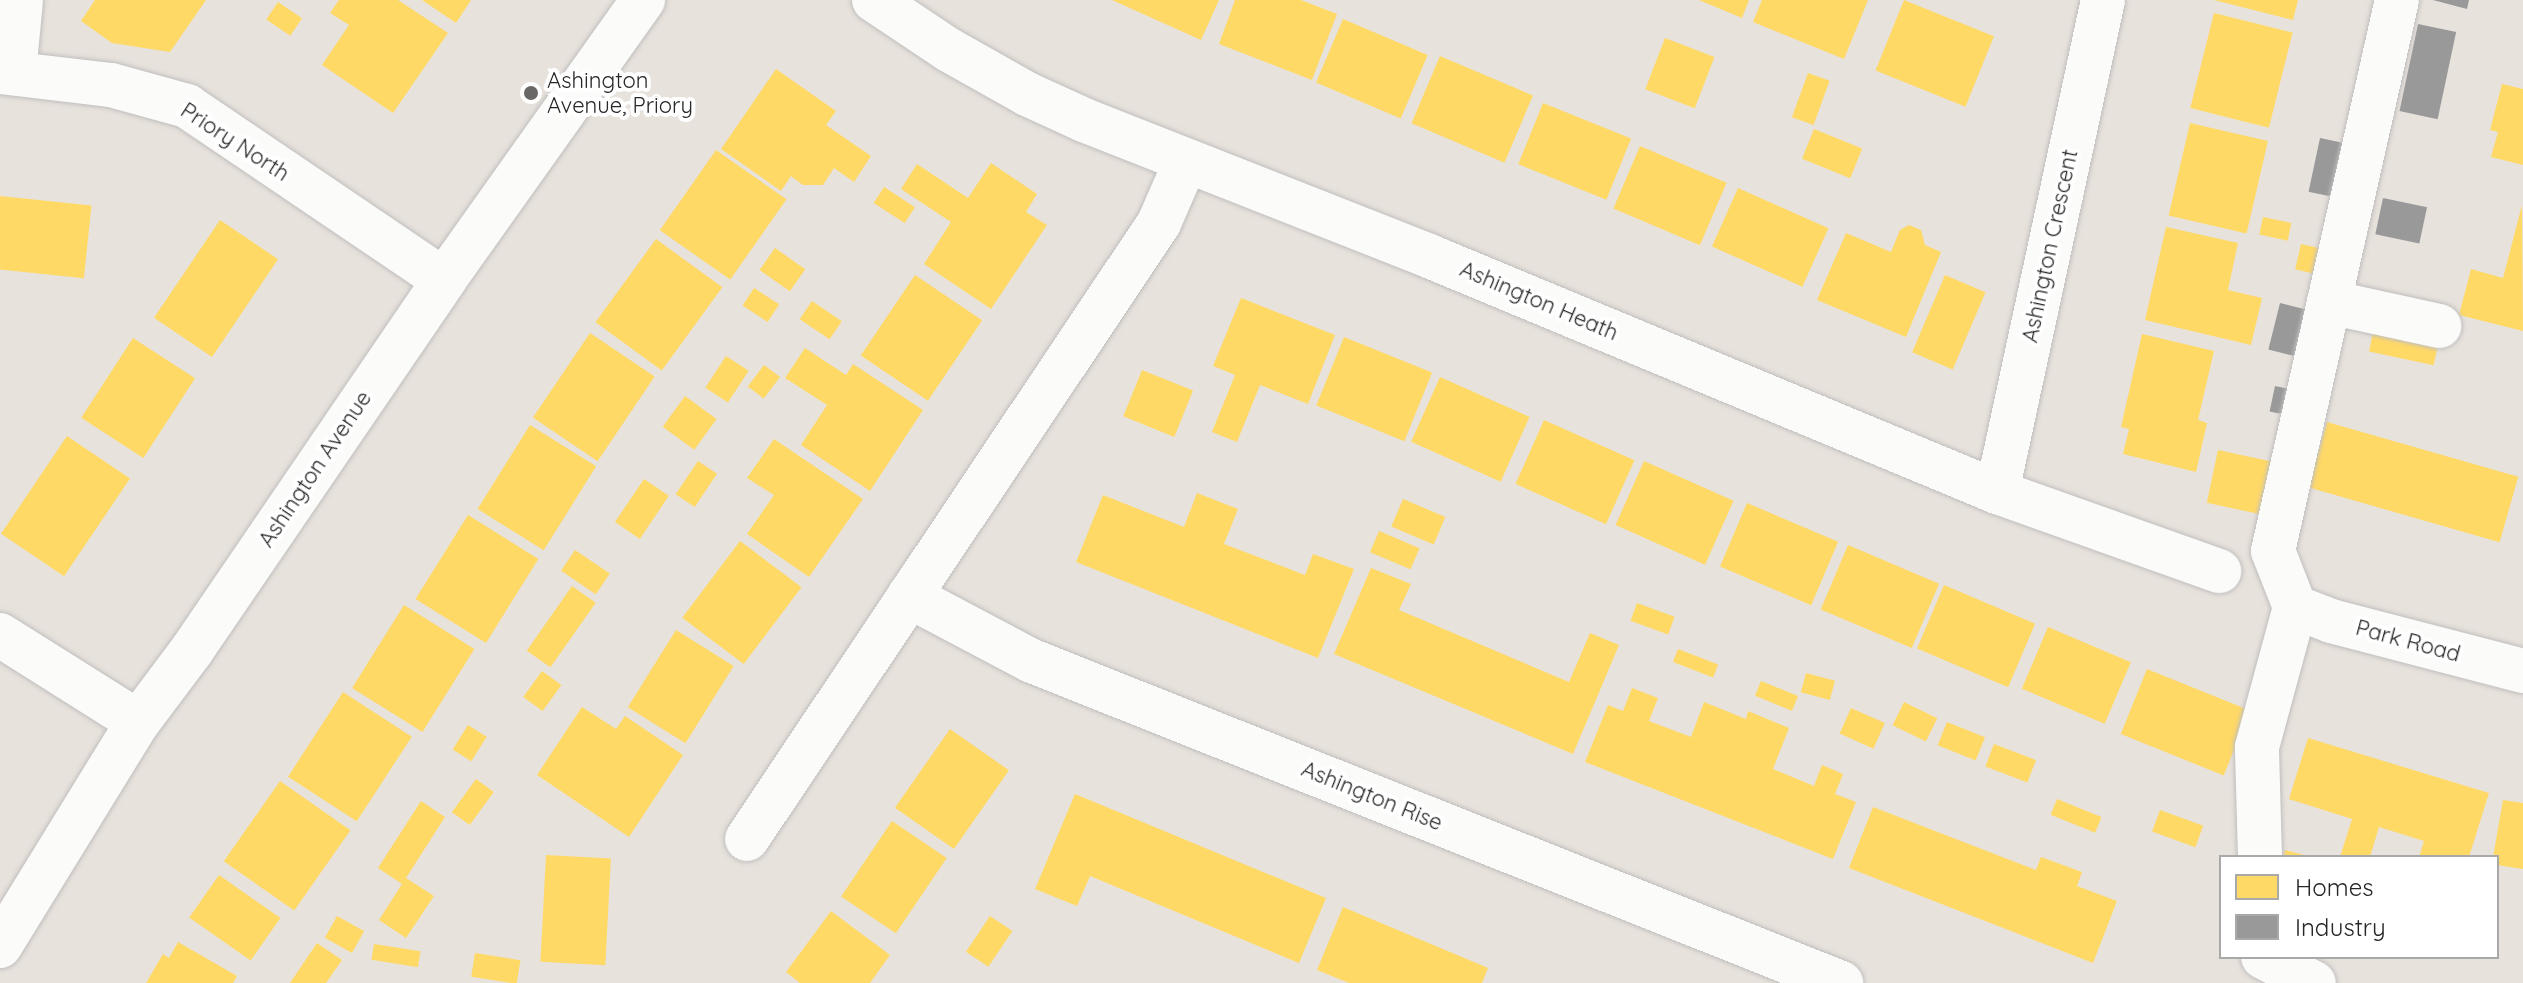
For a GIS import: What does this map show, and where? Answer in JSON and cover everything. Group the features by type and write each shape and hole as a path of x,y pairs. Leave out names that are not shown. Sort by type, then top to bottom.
{"street":[{"path":"7,72 21,0"},
{"name":"Ashington Avenue","path":"0,946 138,722 192,650 444,280 643,0"},
{"name":"Ashington Heath","path":"874,0 949,50 1027,94 1186,161 1429,256 1997,492 2219,571"},
{"name":"Ashington Crescent","path":"1997,492 2103,0"},
{"path":"2260,855 2257,747 2295,607 2273,551 2397,0"},
{"name":"Priory North","path":"7,72 111,85 187,106 444,280"},
{"path":"747,839 1159,223 1186,161"},
{"path":"2329,302 2439,326"},
{"name":"Ashington Rise","path":"909,596 1032,661 1841,983"},
{"name":"Park Road","path":"2295,607 2331,621 2523,671"},
{"path":"0,635 138,722"},
{"path":"2263,959 2314,983"}],"building: Homes":[{"path":"95,0 206,0 170,52 112,43 81,21"},
{"path":"339,0 398,0 448,33 393,113 322,65 349,25 330,13"},
{"path":"422,0 471,0 456,23"},
{"path":"1112,0 1219,0 1201,40"},
{"path":"1235,0 1301,0 1337,14 1312,80 1219,44"},
{"path":"1699,0 1749,0 1742,18"},
{"path":"1762,0 1868,0 1844,59 1753,22"},
{"path":"1904,0 1994,36 1965,107 1876,70"},
{"path":"2214,0 2298,0 2293,20"},
{"path":"278,2 302,18 290,36 266,19"},
{"path":"2214,13 2293,33 2269,128 2190,108"},
{"path":"1343,19 1428,55 1401,118 1316,83"},
{"path":"1665,38 1714,57 1695,108 1645,89"},
{"path":"1440,56 1533,95 1504,163 1411,123"},
{"path":"776,69 836,111 826,125 871,156 854,182 834,168 823,185 803,185 791,176 781,191 721,149"},
{"path":"1808,73 1830,81 1814,125 1792,117"},
{"path":"2502,84 2523,89 2523,165 2491,157 2498,132 2490,130"},
{"path":"1543,103 1631,139 1606,200 1518,164"},
{"path":"2190,123 2268,141 2247,234 2169,216"},
{"path":"1814,129 1862,148 1850,178 1802,159"},
{"path":"1640,146 1727,183 1700,245 1613,209"},
{"path":"716,150 786,199 730,280 660,230"},
{"path":"991,163 1037,194 1026,212 1047,225 991,309 924,264 951,222 901,189 917,164 968,198"},
{"path":"884,187 915,207 905,223 874,203"},
{"path":"1738,188 1828,228 1802,287 1712,246"},
{"path":"0,196 91,206 84,278 0,269"},
{"path":"2522,205 2523,331 2459,315 2471,269 2503,278"},
{"path":"2263,217 2291,223 2288,241 2259,235"},
{"path":"220,220 278,259 212,357 154,318"},
{"path":"1909,225 1921,230 1925,245 1941,252 1906,337 1817,300 1846,233 1891,252 1900,230"},
{"path":"2166,227 2238,243 2228,290 2262,298 2251,345 2145,320"},
{"path":"656,239 722,287 662,371 595,322"},
{"path":"2301,244 2328,250 2322,276 2295,269"},
{"path":"775,248 805,269 790,291 760,270"},
{"path":"915,275 982,320 928,401 861,355"},
{"path":"1945,275 1986,292 1953,370 1912,352"},
{"path":"754,288 779,304 768,322 743,306"},
{"path":"1241,298 1335,335 1308,404 1260,385 1237,442 1212,432 1235,375 1213,366"},
{"path":"812,301 842,321 830,339 800,319"},
{"path":"2374,328 2439,342 2434,365 2369,351"},
{"path":"590,333 655,377 598,461 533,418"},
{"path":"2142,334 2214,351 2198,420 2207,423 2196,472 2123,454 2129,429 2121,427"},
{"path":"1344,337 1432,373 1404,441 1316,406"},
{"path":"133,338 195,378 143,458 81,418"},
{"path":"805,348 846,375 853,364 923,410 870,491 801,445 827,405 785,378"},
{"path":"726,356 749,371 728,403 705,388"},
{"path":"764,365 780,377 764,399 748,387"},
{"path":"1142,370 1193,391 1174,437 1123,416"},
{"path":"1440,377 1530,417 1501,482 1411,442"},
{"path":"685,396 717,419 694,450 663,427"},
{"path":"1544,420 1634,460 1606,524 1516,484"},
{"path":"2327,422 2518,477 2500,542 2308,487"},
{"path":"530,425 596,466 544,550 478,509"},
{"path":"67,436 130,478 64,576 1,534"},
{"path":"774,439 863,499 809,577 747,534 774,495 747,478"},
{"path":"2218,450 2273,462 2262,514 2207,503"},
{"path":"698,461 717,474 695,507 676,494"},
{"path":"1644,461 1734,501 1705,565 1616,525"},
{"path":"644,479 669,496 640,539 615,522"},
{"path":"1197,493 1238,509 1224,544 1305,575 1313,554 1354,569 1318,658 1076,562 1103,495 1184,527"},
{"path":"1403,499 1445,517 1434,545 1391,527"},
{"path":"1747,503 1838,542 1811,605 1720,567"},
{"path":"468,515 538,559 486,643 416,599"},
{"path":"1379,531 1420,548 1411,569 1370,552"},
{"path":"740,541 801,587 744,664 682,618"},
{"path":"1848,545 1939,584 1912,648 1821,609"},
{"path":"575,550 610,573 596,594 561,571"},
{"path":"1371,568 1411,584 1399,610 1569,682 1590,633 1619,645 1573,754 1334,654"},
{"path":"1944,585 2035,624 2008,687 1917,649"},
{"path":"572,586 596,603 550,667 527,651"},
{"path":"1637,603 1675,617 1668,635 1631,621"},
{"path":"404,605 474,649 422,732 352,688"},
{"path":"2048,627 2131,662 2105,724 2022,689"},
{"path":"676,630 734,666 685,743 628,707"},
{"path":"1678,649 1718,664 1713,677 1673,662"},
{"path":"2147,669 2250,711 2224,775 2121,734"},
{"path":"542,671 561,685 543,711 523,697"},
{"path":"1806,673 1835,681 1830,700 1801,692"},
{"path":"1761,681 1798,696 1792,711 1755,696"},
{"path":"1632,688 1658,698 1649,721 1691,737 1704,702 1746,719 1748,711 1789,728 1773,769 1814,786 1822,765 1843,774 1835,794 1856,802 1833,859 1585,762 1608,705 1623,711"},
{"path":"343,692 412,737 357,821 288,777"},
{"path":"1904,702 1937,718 1926,742 1893,725"},
{"path":"582,707 616,729 625,716 683,755 629,837 537,775"},
{"path":"1851,708 1885,723 1873,749 1840,734"},
{"path":"1947,722 1985,737 1976,761 1938,745"},
{"path":"468,725 487,737 471,761 453,750"},
{"path":"950,729 1009,770 954,849 895,808"},
{"path":"2308,738 2489,793 2470,855 2420,855 2424,841 2379,827 2371,855 2341,855 2352,819 2289,799"},
{"path":"1994,744 2036,760 2027,783 1985,766"},
{"path":"476,779 494,792 470,825 452,812"},
{"path":"280,781 350,830 294,911 224,861"},
{"path":"1075,794 1326,898 1299,963 1090,876 1077,906 1035,889"},
{"path":"2057,799 2102,817 2095,833 2051,815"},
{"path":"2503,800 2523,803 2523,869 2499,865 2499,855 2493,855"},
{"path":"421,801 445,817 406,878 434,896 406,938 379,920 402,884 378,868"},
{"path":"1873,807 2036,870 2041,857 2082,872 2077,886 2117,901 2093,963 1849,868"},
{"path":"2160,810 2203,826 2195,847 2152,832"},
{"path":"892,821 947,858 896,933 841,896"},
{"path":"2285,850 2304,855 2284,855"},
{"path":"546,855 611,858 605,965 540,962"},
{"path":"219,875 280,918 251,961 189,918"},
{"path":"1343,907 1488,968 1482,983 1349,983 1317,970"},
{"path":"831,911 890,955 870,983 800,983 786,972"},
{"path":"337,916 364,931 352,953 325,938"},
{"path":"990,916 1012,931 988,967 966,952"},
{"path":"178,942 237,976 233,983 146,983 163,954 169,958"},
{"path":"317,943 342,960 326,983 290,983"},
{"path":"374,944 420,951 418,967 371,960"},
{"path":"475,953 520,960 517,983 471,977"}],"building: Industry":[{"path":"2433,0 2469,0 2467,9"},
{"path":"2418,24 2456,32 2438,119 2399,111"},
{"path":"2320,138 2354,145 2343,199 2309,192"},
{"path":"2383,198 2427,207 2419,244 2375,234"},
{"path":"2280,303 2319,313 2307,359 2268,350"},
{"path":"2275,386 2299,391 2294,417 2270,411"}],"place":[{"name":"Ashington Avenue, Priory","path":"531,93"}]}
